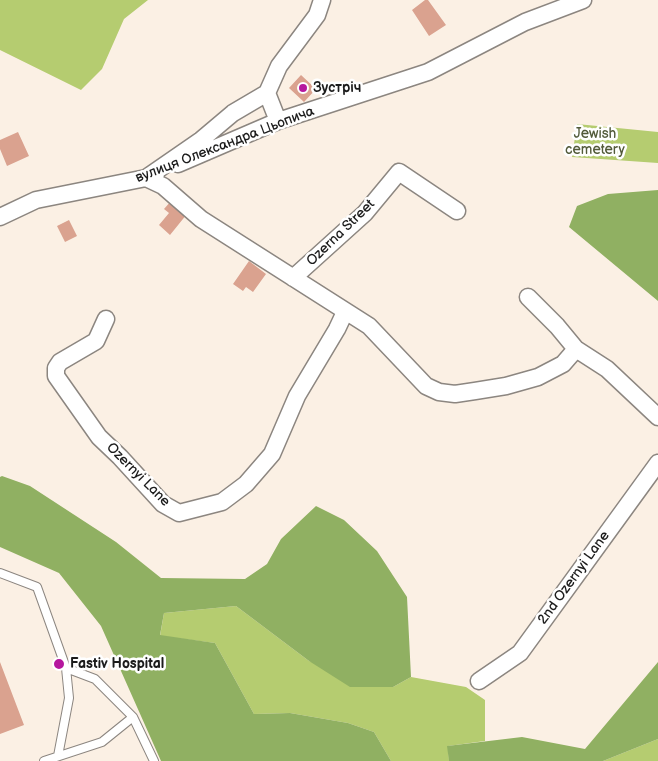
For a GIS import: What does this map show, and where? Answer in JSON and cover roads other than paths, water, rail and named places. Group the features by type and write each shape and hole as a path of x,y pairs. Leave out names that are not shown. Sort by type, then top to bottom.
{"street":[{"path":"146,178 201,140 232,114 267,93 279,66 317,15 322,0"},
{"name":"вулиця Олександра Цьопича","path":"0,217 36,200 146,178 278,122 428,72 525,22 583,0"},
{"path":"267,93 278,122"},
{"name":"Ozerna Street","path":"293,278 365,214 399,172 457,211"},
{"name":"Ozerna Street","path":"146,178 163,186 201,219 369,326 426,386 439,392 456,394 538,377 564,364 576,348"},
{"path":"528,297 576,348 607,369 658,417"},
{"name":"Ozernyi Lane","path":"106,319 96,341 60,362 56,368 56,376 99,437 120,457 162,504 179,513 222,502 246,484 272,454 297,396 345,312"},
{"name":"2nd Ozernyi Lane","path":"479,681 520,653 658,463"}],"lane":[{"path":"0,573 37,587 66,668 69,698 58,756"},
{"path":"66,668 95,679 133,717 154,761"},
{"path":"44,761 102,742 133,717"}],"place":[{"name":"Зустріч","path":"303,88"},
{"name":"Fastiv Hospital","path":"59,664"}],"park label":[{"name":"Jewish cemetery","path":"595,142"}]}
